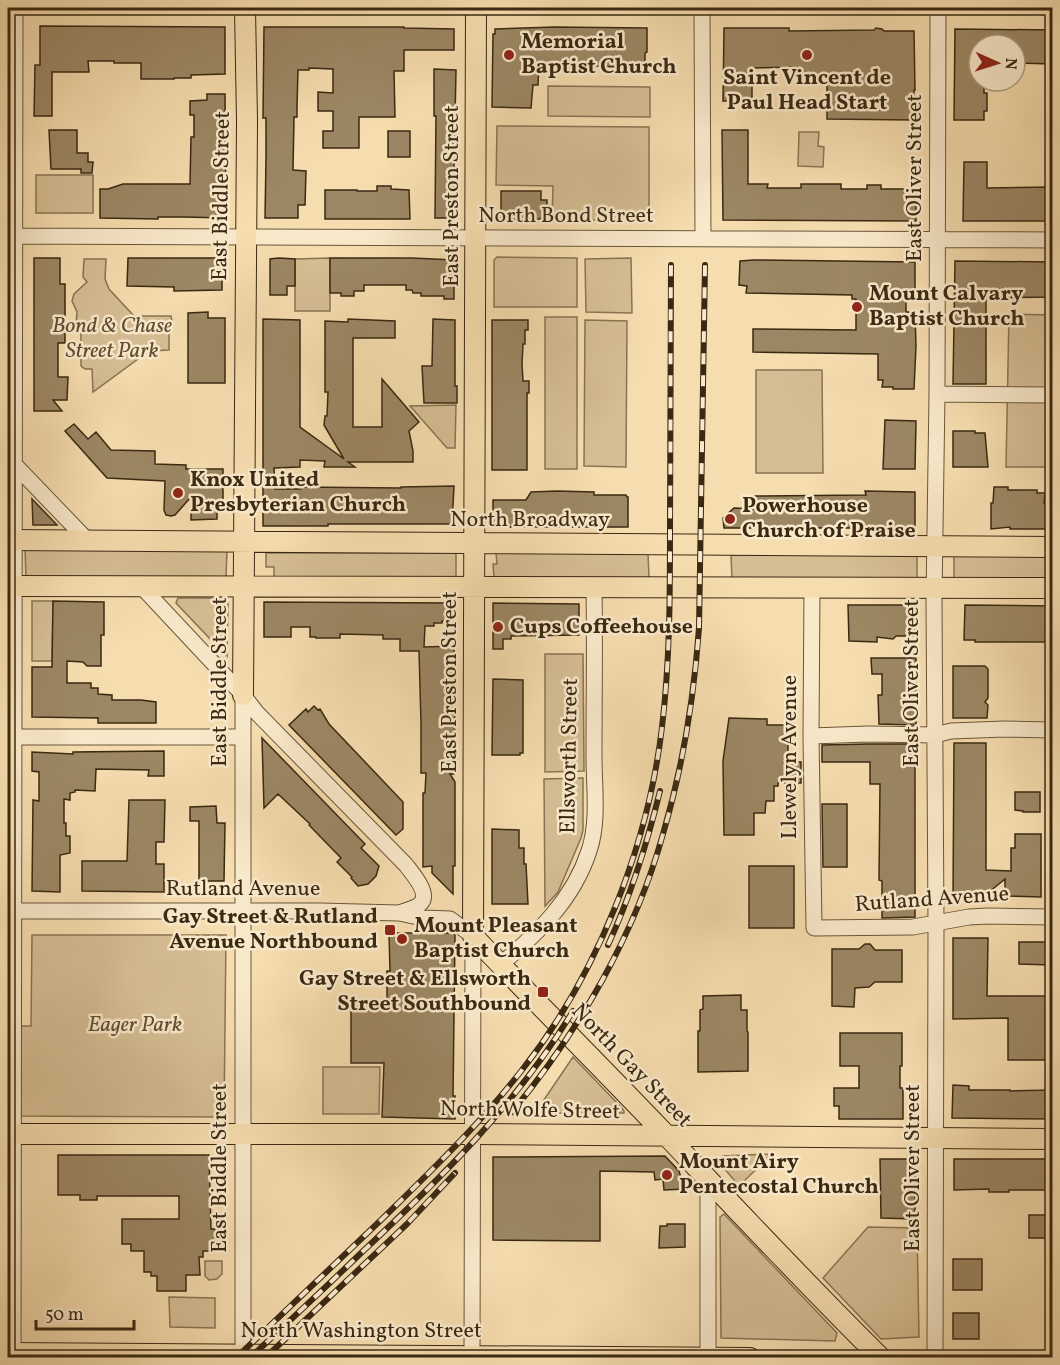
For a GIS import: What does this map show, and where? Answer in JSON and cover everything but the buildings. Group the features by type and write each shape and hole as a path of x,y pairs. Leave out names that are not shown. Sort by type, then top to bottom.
{"main road":[{"name":"East Biddle Street","path":"243,695 247,121 245,8"},
{"name":"East Preston Street","path":"473,936 476,8"},
{"name":"North Broadway","path":"11,540 1053,547"},
{"path":"11,586 1053,588"},
{"name":"North Gay Street","path":"473,936 881,1358"},
{"name":"North Wolfe Street","path":"10,1134 473,1134 1053,1139"},
{"name":"North Washington Street","path":"11,1354 750,1358"}],"street":[{"path":"11,1354 11,540 15,525 15,465 11,236 15,8"},
{"path":"702,8 703,239"},
{"name":"East Oliver Street","path":"935,1358 934,587 938,8"},
{"name":"North Bond Street","path":"11,236 1053,240"},
{"path":"937,394 1053,395"},
{"path":"15,465 88,541"},
{"path":"141,586 258,713 406,865 418,882 423,898 420,904 399,913"},
{"name":"Llewelyn Avenue","path":"812,586 811,736 814,928"},
{"name":"Ellsworth Street","path":"500,965 529,939 563,903 589,853 593,838 594,587"},
{"name":"East Biddle Street","path":"243,695 243,1356"},
{"path":"811,736 935,735 951,731 1004,729 1053,730"},
{"path":"11,737 243,737"},
{"name":"Rutland Avenue","path":"11,911 399,913 423,918 450,919 473,936"},
{"name":"Rutland Avenue","path":"814,928 913,927 969,917 1053,916"},
{"name":"East Preston Street","path":"472,1357 473,936"},
{"path":"708,1180 708,1357"}],"green space":[{"path":"548,86 650,87 650,117 548,116"},
{"path":"497,126 649,127 649,219 552,221 553,186 496,185"},
{"path":"799,132 819,132 818,146 824,147 823,167 798,166"},
{"path":"36,175 93,175 93,213 36,213"},
{"path":"497,257 577,258 577,307 494,307 494,260"},
{"path":"330,258 330,311 295,311 295,259"},
{"path":"631,258 632,313 586,312 585,259"},
{"name":"Bond & Chase Street Park","path":"84,259 106,259 105,279 109,289 134,316 171,316 172,321 169,322 169,350 149,351 93,392 92,369 85,369 81,366 81,334 76,326 77,312 72,301 74,294 87,282 83,277"},
{"path":"1009,314 1052,315 1052,467 1006,467"},
{"path":"545,317 577,317 577,469 545,469"},
{"path":"585,320 627,321 626,467 584,466"},
{"path":"756,370 822,370 823,473 756,473"},
{"path":"456,405 455,448 447,448 410,406"},
{"path":"25,549 227,550 226,578 26,578"},
{"path":"496,552 648,553 649,578 494,578 493,564 497,564"},
{"path":"266,553 456,553 456,577 274,577 274,567 266,567"},
{"path":"731,555 917,555 917,579 732,579"},
{"path":"954,555 1052,555 1052,580 954,581"},
{"path":"178,598 223,598 227,600 227,656 219,649 219,644 214,643 176,603"},
{"path":"32,601 53,601 52,661 32,661"},
{"path":"545,654 583,654 584,771 545,772"},
{"path":"583,778 581,838 558,892 545,906 544,779"},
{"name":"Eager Park","path":"32,935 226,935 224,1117 8,1116 8,1026 31,1026"},
{"path":"573,1057 621,1107 624,1113 535,1113"},
{"path":"323,1067 380,1067 379,1114 323,1114"},
{"path":"772,1154 739,1186 723,1167 723,1156"},
{"path":"724,1214 837,1333 835,1341 721,1338 720,1217"},
{"path":"868,1227 917,1228 919,1337 881,1339 823,1278"},
{"path":"205,1261 222,1261 222,1274 217,1279 209,1280 205,1276"},
{"path":"169,1297 215,1298 215,1328 170,1327"}],"railway":[{"path":"236,1358 418,1184 472,1129 506,1090 549,1033 574,993 615,908 645,818 655,772 665,702 670,602 671,265"},
{"path":"512,1112 560,1049 602,981 621,945 651,872 682,757 691,706 699,628 705,265"},
{"path":"608,945 638,869 660,791"},
{"path":"250,1358 419,1198 475,1140 527,1078 573,1011"},
{"path":"265,1358 407,1224 455,1173"}],"place":[{"name":"Memorial Baptist Church","path":"509,55"},
{"name":"Saint Vincent de Paul Head Start","path":"807,55"},
{"name":"Mount Calvary Baptist Church","path":"857,307"},
{"name":"Knox United Presbyterian Church","path":"178,493"},
{"name":"Powerhouse Church of Praise","path":"730,519"},
{"name":"Cups Coffeehouse","path":"498,627"},
{"name":"Gay Street & Rutland Avenue Northbound","path":"390,930"},
{"name":"Mount Pleasant Baptist Church","path":"402,939"},
{"name":"Gay Street & Ellsworth Street Southbound","path":"543,992"},
{"name":"Mount Airy Pentecostal Church","path":"667,1175"}]}
